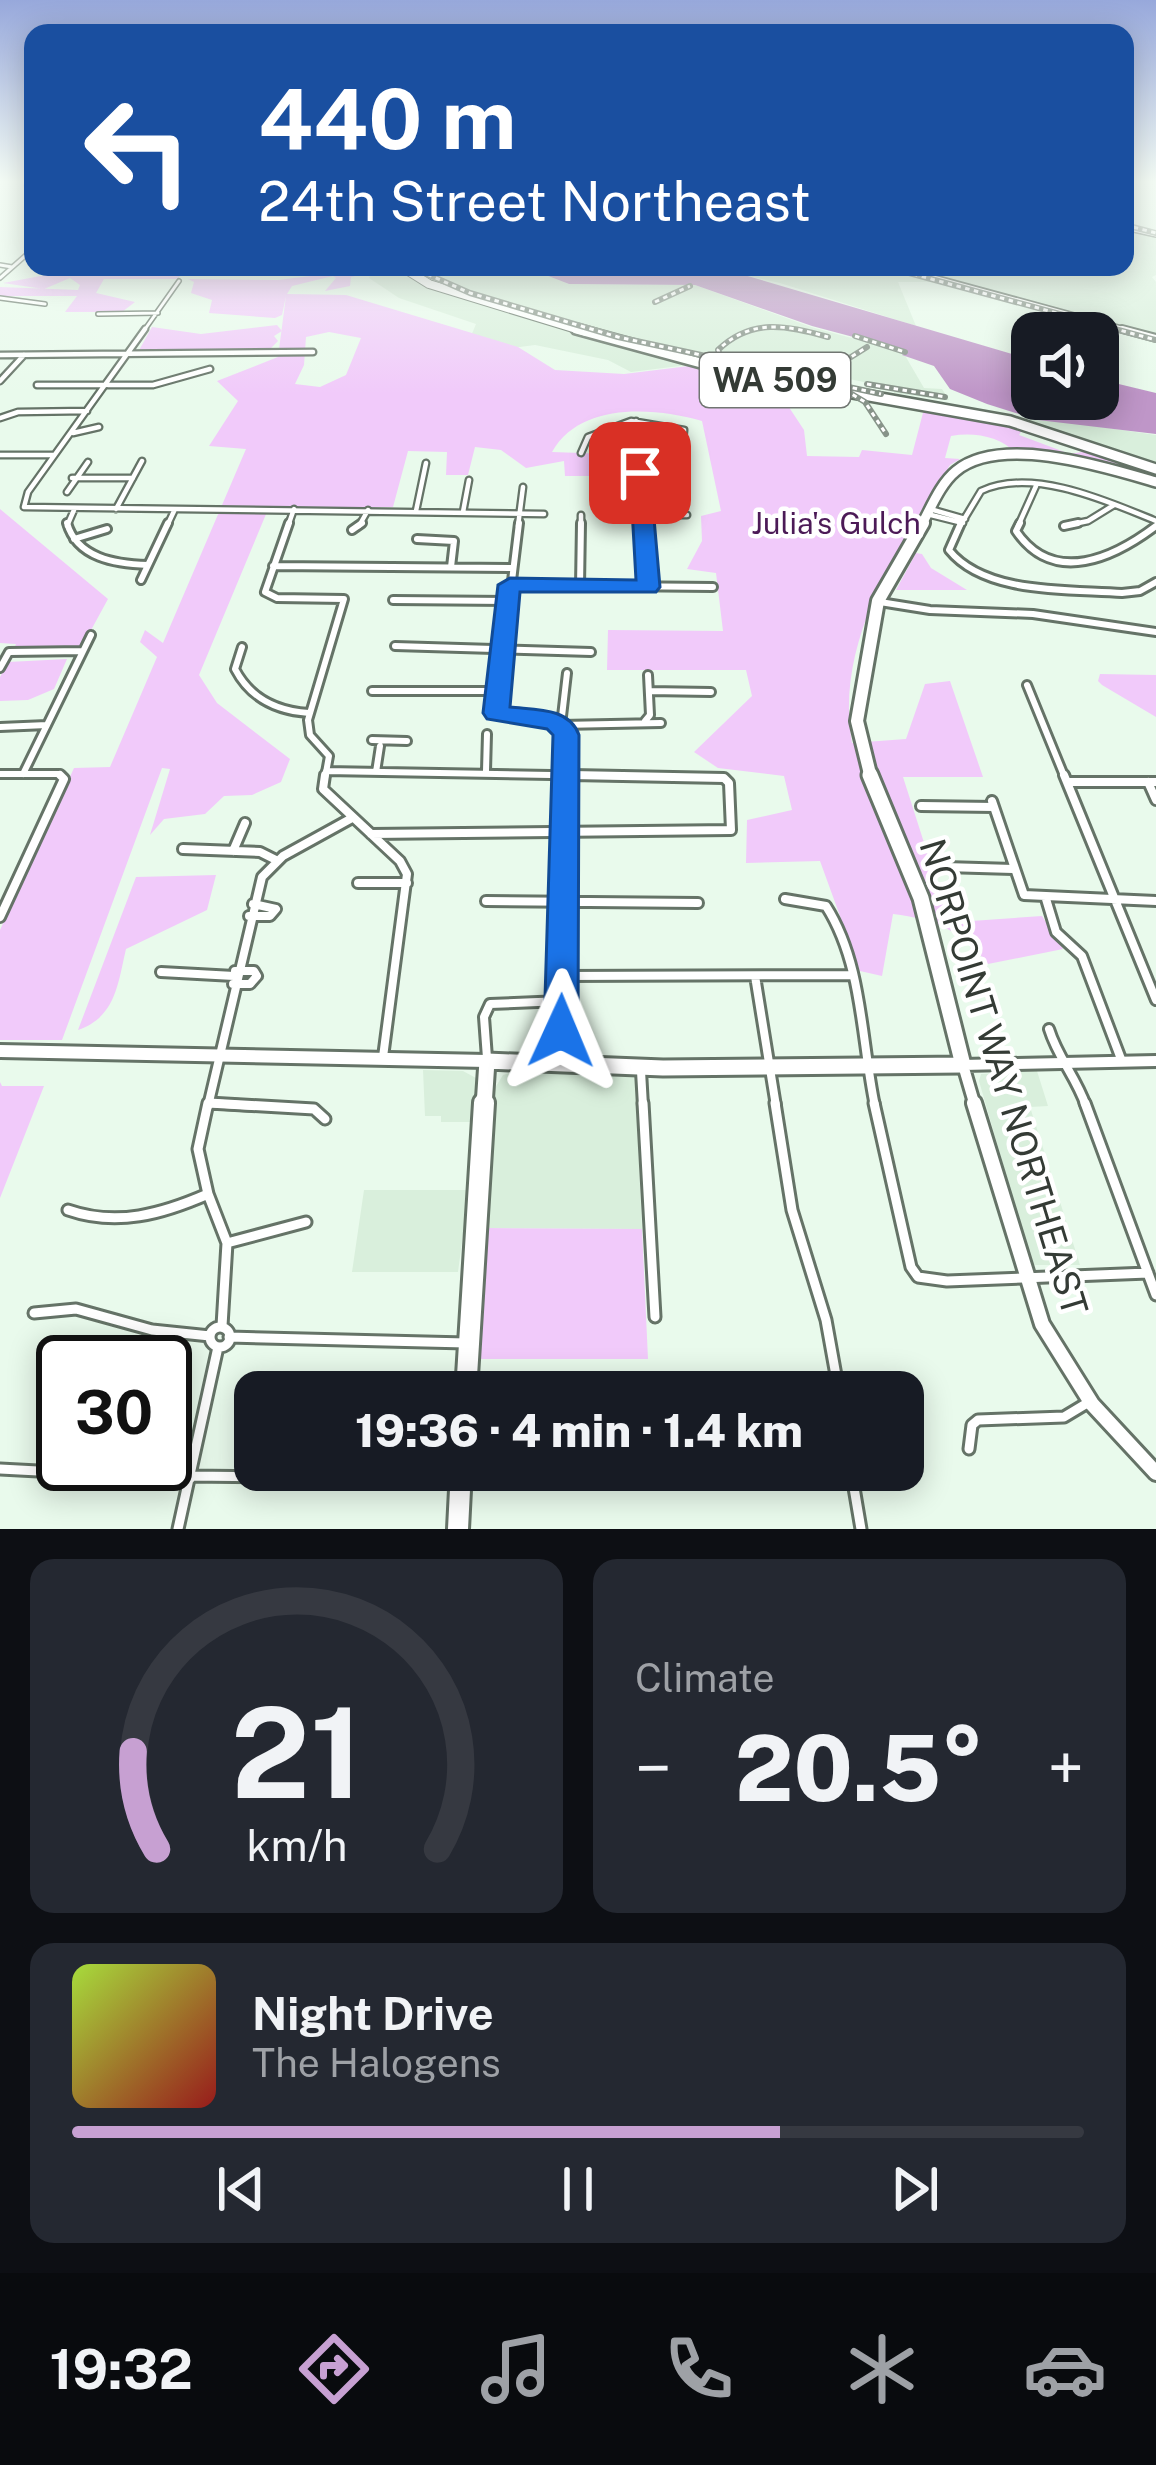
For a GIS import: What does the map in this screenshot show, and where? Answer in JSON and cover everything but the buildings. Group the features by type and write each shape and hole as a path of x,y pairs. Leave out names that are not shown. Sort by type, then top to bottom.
{"main road":[{"name":"WA 509","path":"417,276 429,284 580,331 747,374 1010,421 1156,468"},
{"name":"NORPOINT WAY NORTHEAST","path":"963,1065 921,898 859,743 861,680 878,601 956,468 981,456 1026,456 1156,482"},
{"path":"0,1051 383,1057 640,1068 963,1065"},
{"path":"467,1371 487,1061"},
{"path":"484,1095 499,1074 519,1063"},
{"path":"458,1529 460,1491"}],"street":[{"path":"0,278 24,257"},
{"path":"0,265 12,267"},
{"path":"927,276 1156,338"},
{"path":"178,281 23,500 24,507 544,514"},
{"path":"0,298 45,304"},
{"path":"98,314 158,313"},
{"path":"0,355 313,352"},
{"path":"0,381 24,355"},
{"path":"37,385 153,385 211,369"},
{"path":"0,418 18,412 87,411"},
{"path":"636,421 648,587"},
{"path":"581,453 591,435 636,421 680,426 682,441 638,442"},
{"path":"71,433 99,427"},
{"path":"14,455 20,447"},
{"path":"0,455 54,455"},
{"path":"116,509 142,461"},
{"path":"67,492 72,478 88,462"},
{"path":"416,511 426,464"},
{"path":"72,478 133,478"},
{"path":"463,512 469,480"},
{"path":"1156,524 1114,505 1036,486 988,486 949,552 958,565 975,574 1122,593 1143,590 1156,582"},
{"path":"1036,486 1016,531 1023,543 1043,554 1100,560 1156,524"},
{"path":"524,487 494,709 499,716 561,724 661,723"},
{"path":"1064,526 1088,521 1114,505"},
{"path":"141,580 175,509"},
{"path":"294,509 265,588 268,594 344,599 319,670 308,731 328,756 325,793 400,861 407,883 383,1057"},
{"path":"74,510 66,528 74,539 103,560 148,565"},
{"path":"352,530 362,524 368,510"},
{"path":"929,512 964,521"},
{"path":"580,586 581,515"},
{"path":"643,515 687,515"},
{"path":"74,539 107,529"},
{"path":"417,539 454,541 451,567"},
{"path":"272,566 512,568"},
{"path":"510,585 713,587"},
{"path":"393,600 508,602"},
{"path":"878,601 930,610 1033,614 1156,632"},
{"path":"23,774 92,635"},
{"path":"394,646 591,652"},
{"path":"242,647 235,669 240,680 277,709 310,713"},
{"path":"0,668 9,652 83,651"},
{"path":"562,1064 566,735 561,724 566,673"},
{"path":"644,721 650,716 648,675"},
{"path":"382,692 385,681"},
{"path":"1027,685 1156,1000"},
{"path":"372,691 496,691"},
{"path":"649,691 711,692"},
{"path":"0,727 46,725"},
{"path":"487,734 488,772"},
{"path":"376,772 376,742 407,741"},
{"path":"326,771 724,778 729,783 731,830 370,834"},
{"path":"0,774 63,776 0,917"},
{"path":"1067,782 1152,782 1156,800"},
{"path":"921,806 993,804 1025,895 1156,901"},
{"path":"229,1337 222,1326 227,1244 208,1194 199,1148 234,977 262,874 352,818"},
{"path":"233,851 245,823"},
{"path":"183,848 260,852 278,861"},
{"path":"945,867 1015,868"},
{"path":"358,883 407,883"},
{"path":"785,898 826,905 840,925 911,1267 918,1277 947,1281 1148,1273"},
{"path":"1046,899 1056,932 1076,947 1087,965 1122,1062"},
{"path":"486,901 698,902"},
{"path":"249,916 270,916 276,909 270,904 252,904"},
{"path":"161,972 234,977"},
{"path":"562,976 852,975"},
{"path":"754,976 792,1210 826,1320 835,1371"},
{"path":"487,1061 484,1017 490,1004 562,1001"},
{"path":"1049,1029 1057,1056 1074,1072 1156,1295"},
{"path":"963,1065 1156,1061"},
{"name":"NORPOINT WAY NORTHEAST","path":"963,1065 1027,1275 1058,1356 1089,1402 1156,1473"},
{"path":"640,1068 655,1317"},
{"path":"209,1103 314,1109 325,1119"},
{"path":"68,1210 86,1216 158,1215 208,1194"},
{"path":"227,1244 306,1222"},
{"path":"34,1313 58,1308 96,1312 146,1329 210,1336 222,1326"},
{"path":"210,1336 218,1347"},
{"path":"192,1469 218,1347 229,1337 468,1343"},
{"path":"969,1450 972,1425 978,1420 1064,1417 1089,1402"},
{"path":"0,1469 36,1471"},
{"path":"192,1478 234,1478"},
{"path":"178,1529 187,1491"},
{"path":"855,1491 861,1529"}],"shaded area":[{"path":"1134,251 1156,251 1156,275 1152,277 1156,282 1156,336 1119,326 1119,312 1067,312 933,276 1134,276"},
{"path":"410,276 696,364 631,372 608,360 535,345 512,348 471,336 476,324 399,298 369,278"},
{"path":"432,276 548,276 569,284 695,285 811,327 903,352 924,388 942,389 949,400 894,393 894,388 819,373 752,368 561,320"},
{"path":"548,276 748,276 1011,354 1011,412 950,389 934,366 902,355 906,351 812,326 695,285 569,284"},
{"path":"749,276 911,276 933,282 898,282 916,326"},
{"path":"1119,384 1156,393 1156,434 1038,420 1119,420"},
{"path":"1021,420 1054,420 1156,435 1156,465"},
{"path":"423,1070 463,1071 476,1078 473,1122 441,1122 441,1116 425,1116"},
{"path":"1037,1071 1048,1106 1030,1107 1080,1265 1032,1265 979,1081 981,1074"},
{"path":"503,1075 635,1077 642,1229 488,1228 495,1088"},
{"path":"364,1190 469,1190 458,1272 352,1272"}],"green space":[{"path":"41,276 180,276 104,279 96,293 135,302 122,312 65,312 77,296 0,296 0,287 41,289 3,283","holes":["70,278 80,285 78,290 45,289"]},
{"name":"Julia's Gulch","path":"333,276 292,286 287,294 346,295 518,347 555,370 624,374 689,366 773,383 804,430 807,456 859,457 862,450 912,455 924,409 1022,430 1019,435 1070,454 1088,451 1156,473 1156,480 1016,453 986,437 951,436 945,458 960,459 950,465 892,562 875,596 853,668 852,743 906,739 925,684 950,681 983,777 903,777 943,902 957,922 1042,916 1063,949 988,964 946,928 893,914 882,976 860,971 820,861 746,863 747,820 792,810 784,776 718,768 694,752 752,696 746,670 607,670 608,630 723,631 716,573 687,569 702,541 701,516 721,511 702,421 663,413 621,412 581,424 552,452 638,455 640,476 565,476 564,461 526,468 501,450 475,447 468,475 446,475 447,452 408,451 393,507 269,507 199,675 217,703 290,759 281,782 252,795 224,796 205,814 164,819 150,835 170,769 162,768 62,1040 0,1040 0,930 74,768 110,767 157,657 140,642 145,630 163,643 246,449 209,446 238,401 217,381 278,357 286,296 282,315 275,318 209,313 212,300 191,293 194,282 188,279","holes":["329,332 361,338 346,375 320,387 295,384 304,365 306,337"]},
{"path":"333,276 356,276 350,286 325,291"},
{"path":"277,325 282,331 274,336 278,341 267,352 138,352 152,327 201,334"},
{"path":"0,509 108,599 78,654 10,658 16,644 0,643"},
{"path":"916,553 931,568 967,590 896,590"},
{"path":"67,659 54,689 28,700 0,701 0,677 8,662"},
{"path":"1100,674 1156,675 1156,717 1102,685"},
{"path":"216,875 207,910 126,949 108,1008 78,1030 136,877"},
{"path":"0,1082 2,1086 44,1086 0,1198"},
{"path":"488,1228 642,1229 648,1359 479,1359"}],"railway":[{"path":"431,276 470,293 618,337 727,361"},
{"path":"920,276 1156,340"},
{"path":"655,302 690,286"},
{"path":"727,361 718,350 756,329 784,327 828,337"},
{"path":"855,336 905,352"},
{"path":"801,370 835,367 867,347"},
{"path":"727,361 881,394"},
{"path":"727,361 741,367"},
{"path":"867,384 945,397"},
{"path":"845,390 865,402 886,434"}],"route":[{"path":"561,1031 566,735 564,727 553,721 496,713 510,585 648,587 640,473"}]}
